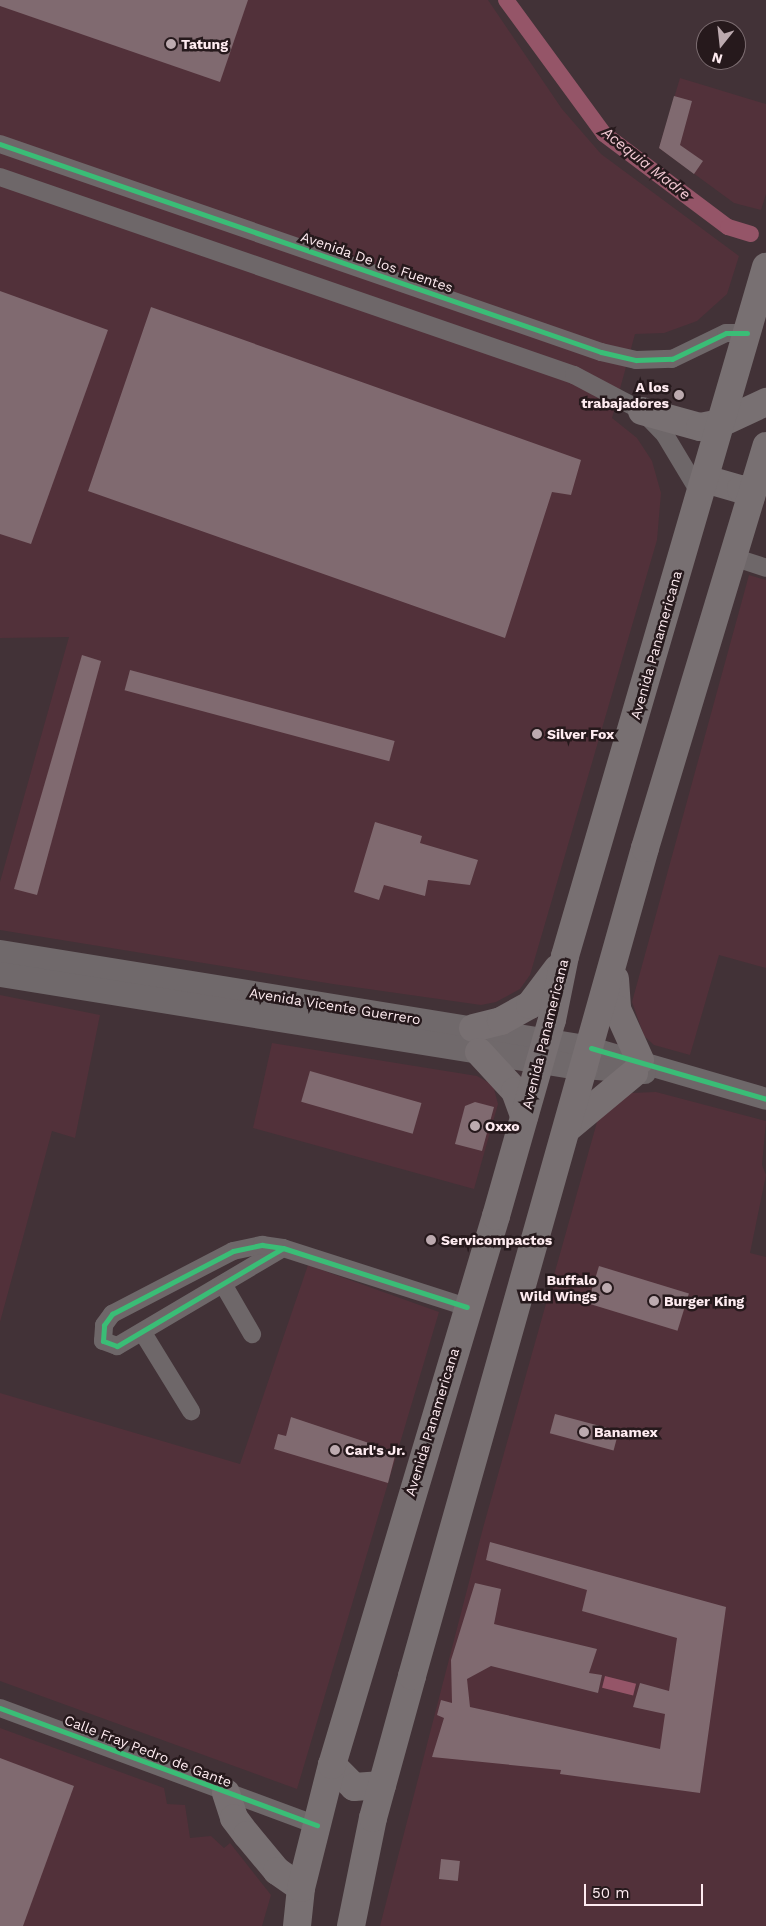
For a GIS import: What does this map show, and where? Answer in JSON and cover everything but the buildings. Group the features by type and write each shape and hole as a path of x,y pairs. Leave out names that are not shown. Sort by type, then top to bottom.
{"main road":[{"name":"Avenida Panamericana","path":"297,1926 301,1888 332,1764 543,1051 565,956 766,267"},
{"path":"642,411 700,427 721,423 766,402"},
{"path":"351,1926 364,1855 382,1785 614,964 766,446"},
{"path":"703,487 741,489 751,498"},
{"name":"Avenida Vicente Guerrero","path":"0,952 476,1040 588,1058"},
{"path":"524,1116 515,1091 476,1040 501,1021 530,1005 546,988 565,956"},
{"path":"567,1129 637,1067 617,1008 614,964"},
{"name":"Avenida Vicente Guerrero","path":"0,974 476,1040"},
{"path":"332,1764 354,1787 382,1785"},
{"path":"226,1793 234,1818 247,1835 277,1871 301,1888 290,1926"}],"street":[{"name":"Avenida De los Fuentes","path":"0,144 601,352 636,360 672,359 726,333 747,333"},
{"path":"0,177 574,375 642,411 666,435 703,487"},
{"path":"734,558 766,568"},
{"name":"Avenida Vicente Guerrero","path":"588,1058 666,1072 766,1098"},
{"path":"283,1248 143,1333 117,1346 103,1341 104,1325 112,1314 233,1251 262,1245 283,1248 467,1307"},
{"path":"223,1284 252,1334"},
{"path":"143,1333 191,1411"},
{"name":"Calle Fray Pedro de Gante","path":"0,1708 317,1825"}],"shaded area":[{"path":"0,0 488,0 562,109 601,154 739,256 727,294 697,321 664,333 635,334 612,418 637,438 652,461 661,493 657,540 530,975 520,989 496,1002 481,1005 333,984 0,930 0,882 69,637 0,638"},
{"path":"680,78 766,104 766,194 761,210 734,203 659,148"},
{"path":"749,575 766,580 766,968 719,955 690,1055 654,1045 644,1036 632,1002"},
{"path":"0,995 100,1015 75,1138 52,1131 0,1322"},
{"path":"272,1043 477,1076 493,1085 498,1104 474,1189 253,1128"},
{"path":"656,1092 766,1121 762,1165 766,1175 750,1253 766,1257 766,1926 380,1926 483,1528 597,1122 611,1105 631,1093"},
{"path":"308,1265 439,1312 297,1789 0,1681 0,1393 240,1464"},
{"path":"605,1676 636,1684 633,1695 602,1688"},
{"path":"0,1728 164,1788 167,1804 185,1805 190,1838 211,1836 224,1848 230,1843 271,1895 262,1926 0,1926"}],"waterway":[{"name":"Acequia Madre","path":"506,0 604,134 728,227 751,234"}],"cycle path":[{"path":"0,144 601,352 636,360 672,359 726,333 747,333"},
{"path":"591,1048 766,1099"},
{"path":"283,1248 117,1346 103,1341 104,1325 112,1314 233,1251 262,1245 283,1248 467,1307"},
{"path":"0,1708 317,1825"}],"place":[{"name":"Tatung","path":"171,44"},
{"name":"A los trabajadores","path":"679,395"},
{"name":"Silver Fox","path":"537,734"},
{"name":"Oxxo","path":"475,1126"},
{"name":"Servicompactos","path":"431,1240"},
{"name":"Buffalo Wild Wings","path":"607,1288"},
{"name":"Burger King","path":"654,1301"},
{"name":"Banamex","path":"584,1432"},
{"name":"Carl's Jr.","path":"335,1450"}]}
